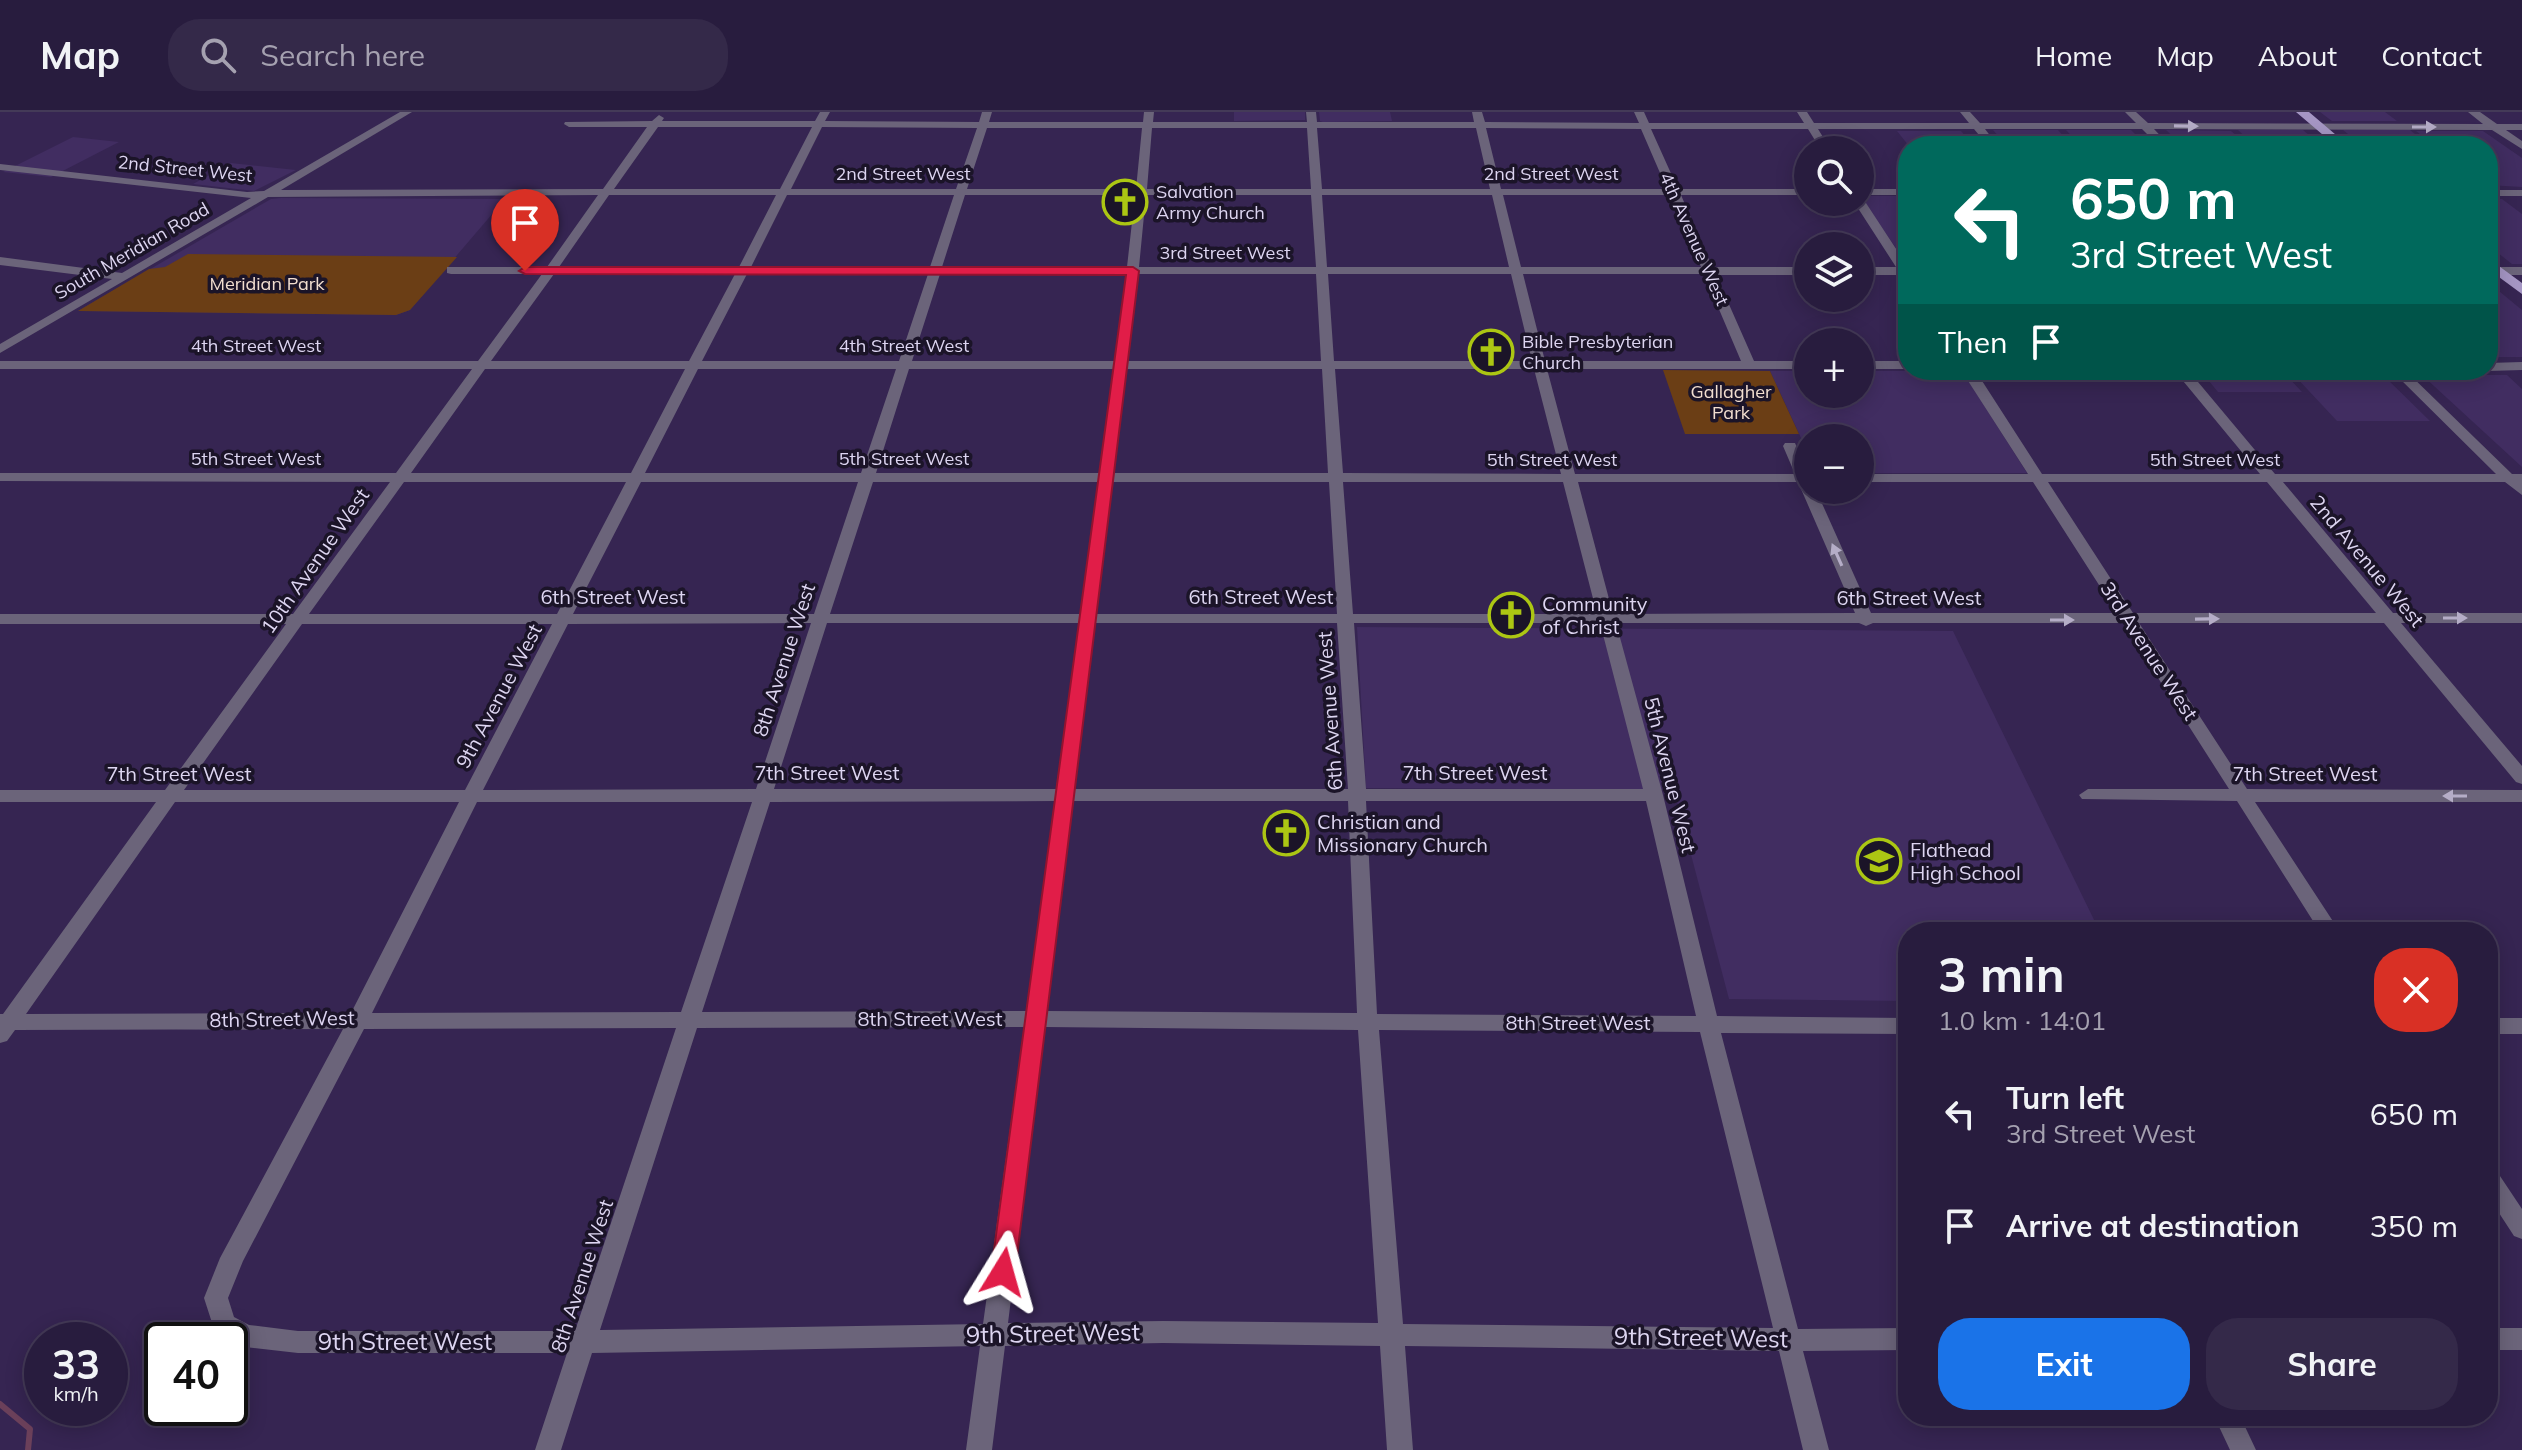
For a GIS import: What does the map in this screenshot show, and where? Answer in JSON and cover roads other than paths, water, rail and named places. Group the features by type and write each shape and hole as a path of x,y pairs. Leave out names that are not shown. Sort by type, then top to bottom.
{"main road":[{"path":"2302,112 2330,136"},
{"path":"2498,272 2522,290"}],"street":[{"name":"South Meridian Road","path":"0,349 407,112"},
{"name":"4th Avenue West","path":"1639,112 1749,365"},
{"path":"1802,112 1817,136"},
{"path":"1965,112 1985,136"},
{"path":"2130,112 2155,136"},
{"path":"2473,112 2522,146"},
{"path":"569,124 659,118 1478,118 1645,125 2522,127"},
{"name":"10th Avenue West","path":"3,1026 659,118"},
{"name":"9th Avenue West","path":"232,1258 359,1018 821,118"},
{"name":"8th Avenue West","path":"548,1450 985,118"},
{"path":"979,1450 1133,271 1148,118"},
{"name":"6th Avenue West","path":"1311,118 1357,794 1364,975 1370,1021 1400,1450"},
{"name":"5th Avenue West","path":"1478,118 1539,365 1654,795 1816,1450"},
{"name":"2nd Street West","path":"0,167 247,195 1794,192"},
{"path":"1874,192 1898,192"},
{"path":"2498,193 2522,193"},
{"path":"1869,216 1898,259"},
{"path":"0,261 124,277"},
{"path":"2498,269 2522,271"},
{"name":"3rd Street West","path":"451,270 1794,271"},
{"path":"1874,272 1898,273"},
{"name":"4th Street West","path":"0,365 1794,365"},
{"path":"1874,365 1898,365"},
{"path":"2498,367 2522,366"},
{"name":"3rd Avenue West","path":"1974,380 2324,922"},
{"name":"2nd Avenue West","path":"2189,380 2522,778"},
{"path":"2409,380 2515,478 2522,491"},
{"path":"1790,446 1794,455"},
{"name":"5th Street West","path":"0,477 1335,477 1794,483"},
{"name":"5th Street West","path":"1874,478 2515,478"},
{"path":"1816,504 1866,621"},
{"name":"6th Street West","path":"0,619 1346,618 1866,621 2522,618"},
{"name":"7th Street West","path":"0,796 1654,795"},
{"name":"7th Street West","path":"2088,795 2522,796"},
{"name":"8th Street West","path":"3,1026 359,1018 1037,1019 1898,1026"},
{"path":"2498,1026 2522,1026"},
{"path":"2498,1192 2522,1229"},
{"name":"9th Street West","path":"232,1258 216,1298 224,1324 245,1336 298,1342 584,1342 1163,1332 1898,1339"},
{"path":"2498,1339 2522,1339"},
{"path":"2232,1426 2243,1450"}],"waterway":[{"path":"0,1404 30,1429 28,1450"}],"place":[{"name":"Salvation Army Church","path":"1125,202"},
{"name":"Bible Presbyterian Church","path":"1491,352"},
{"name":"Community of Christ","path":"1511,615"},
{"name":"Christian and Missionary Church","path":"1286,833"},
{"name":"Flathead High School","path":"1879,861"}],"park label":[{"name":"Meridian Park","path":"267,284"},
{"name":"Gallagher Park","path":"1731,402"}]}
